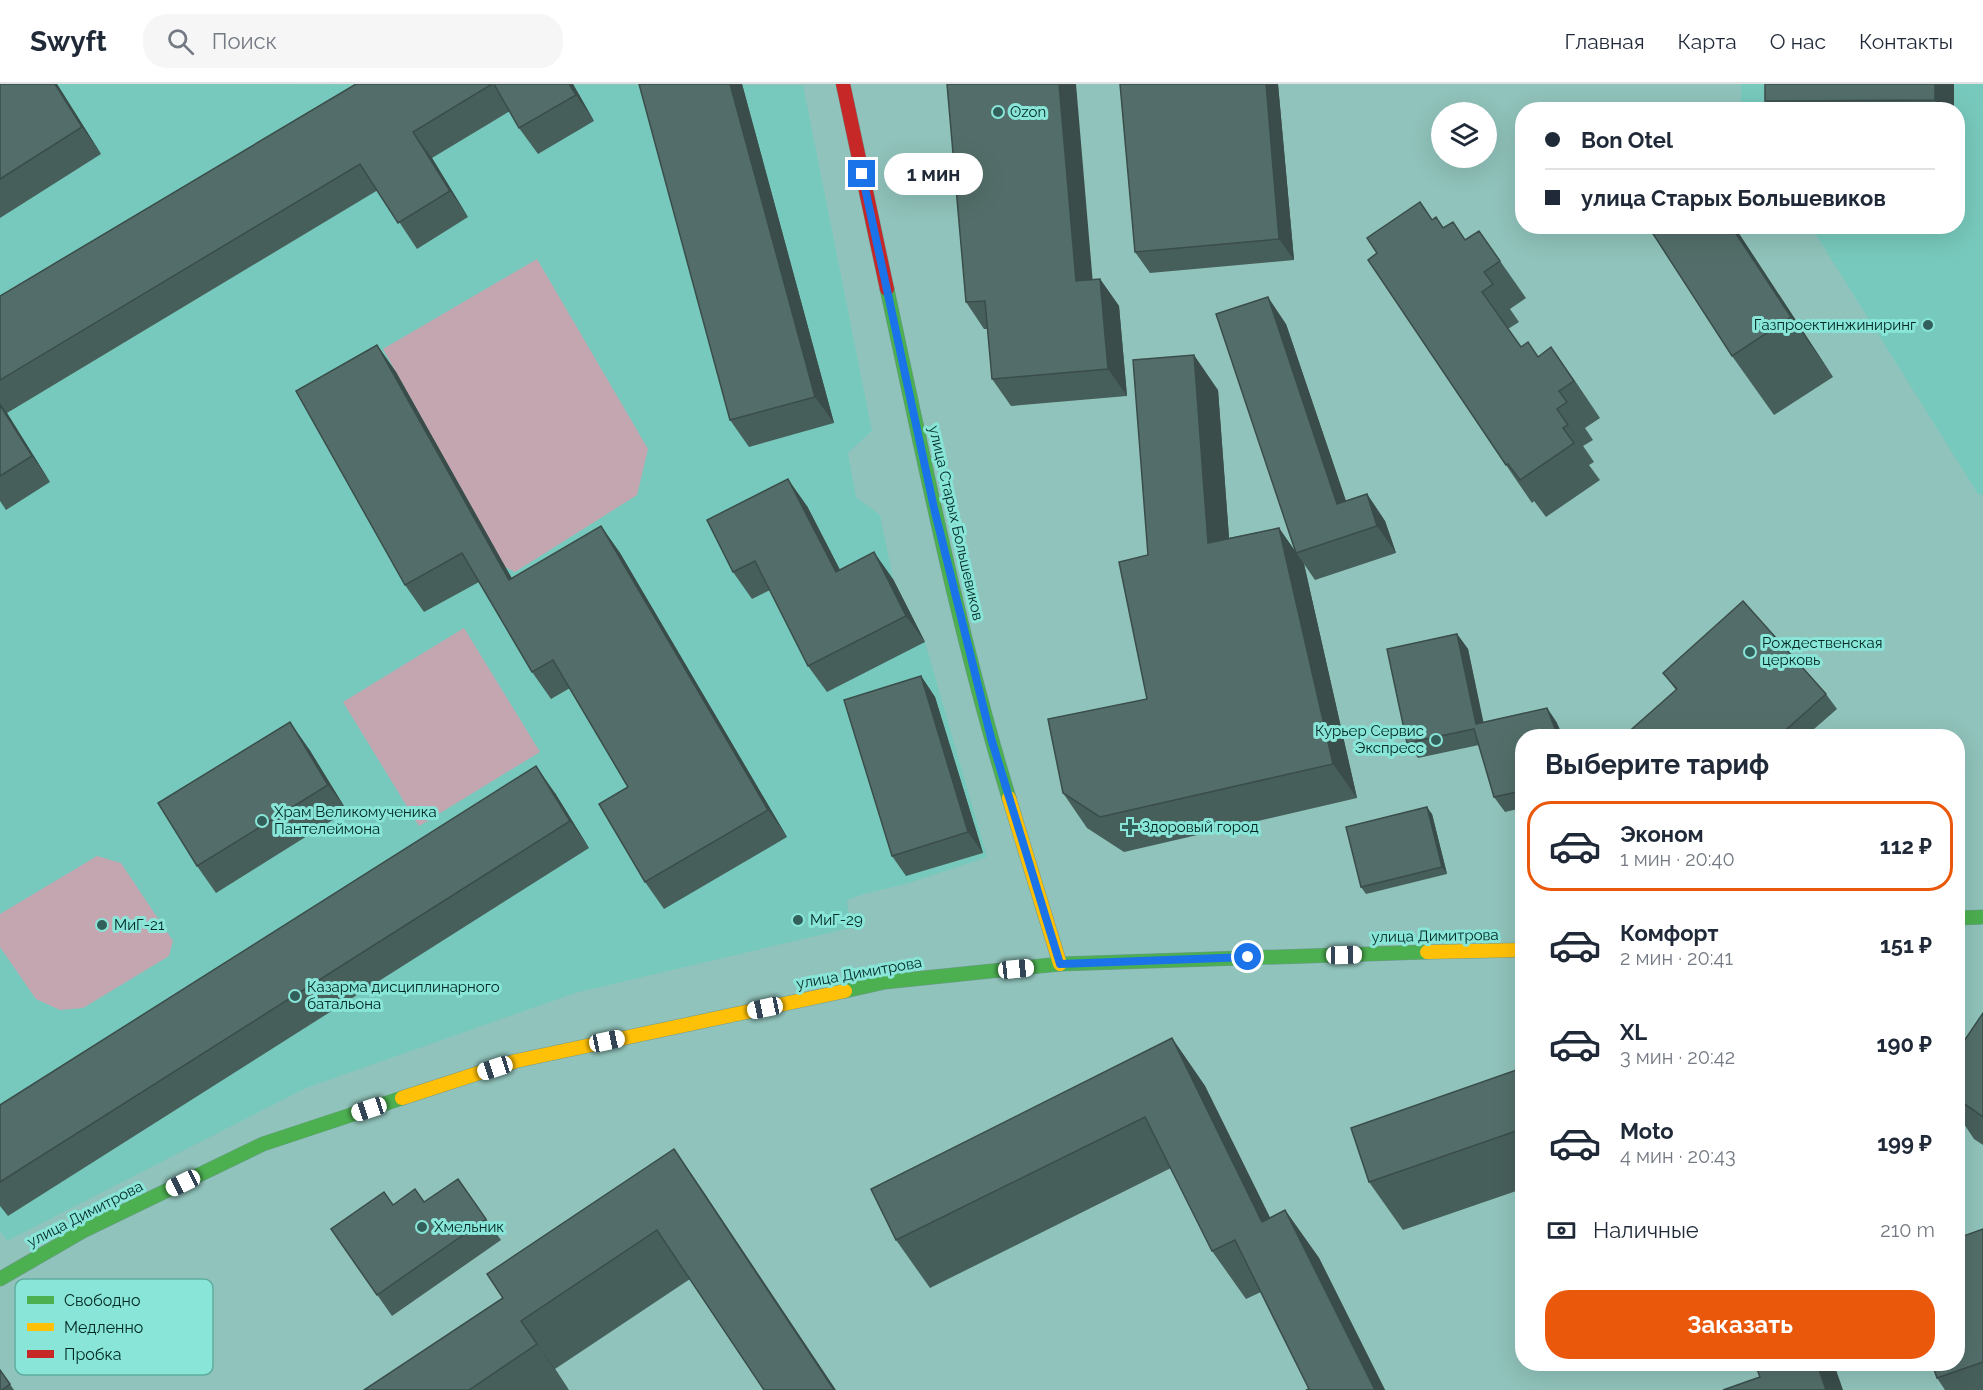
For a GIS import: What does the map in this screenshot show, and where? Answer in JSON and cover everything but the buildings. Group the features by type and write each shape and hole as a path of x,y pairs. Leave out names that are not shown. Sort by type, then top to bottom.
{"street":[{"name":"улица Старых Большевиков","path":"843,84 934,508 991,738 1060,964"},
{"path":"1965,918 1983,917"},
{"name":"улица Димитрова","path":"0,1279 83,1231 263,1144 516,1061 885,982 1060,964 1515,950"}],"shaded area":[{"path":"0,84 803,85 872,431 848,453 856,497 880,515 893,579 925,642 987,857 909,883 847,900 850,928 575,993 306,1088 7,1241 0,1231"},
{"name":"Газпроектинжиниринг","path":"1741,84 1983,84 1983,495 1978,494 1815,234 1965,234 1965,102 1741,102"},
{"path":"537,259 648,449 637,495 515,572 505,567 383,349"},
{"path":"464,628 540,752 419,826 343,702"},
{"path":"97,856 121,863 173,941 169,956 83,1008 60,1010 36,999 0,947 0,914"}],"traffic: fast":[{"path":"887,289 958,608 1009,798"},
{"path":"1965,918 1983,917"},
{"path":"845,991 885,982 1060,964 1427,952"},
{"path":"0,1279 83,1231 263,1144 402,1098"}],"traffic: slow":[{"path":"1009,798 1060,964"},
{"path":"1427,952 1515,950"},
{"path":"402,1098 516,1061 845,991"}],"traffic: jam":[{"path":"843,84 887,289"}],"place":[{"name":"Ozon","path":"998,112"},
{"name":"Газпроектинжиниринг","path":"1928,325"},
{"name":"Рождественская церковь","path":"1750,652"},
{"name":"Курьер Сервис Экспресс","path":"1436,740"},
{"name":"Храм Великомученика Пантелеймона","path":"262,821"},
{"name":"Здоровый город","path":"1130,827"},
{"name":"МиГ-29","path":"798,920"},
{"name":"МиГ-21","path":"102,925"},
{"name":"Казарма дисциплинарного батальона","path":"295,996"},
{"name":"Хмельник","path":"422,1227"}],"route":[{"path":"862,174 934,508 991,738 1060,964 1248,957"}]}
